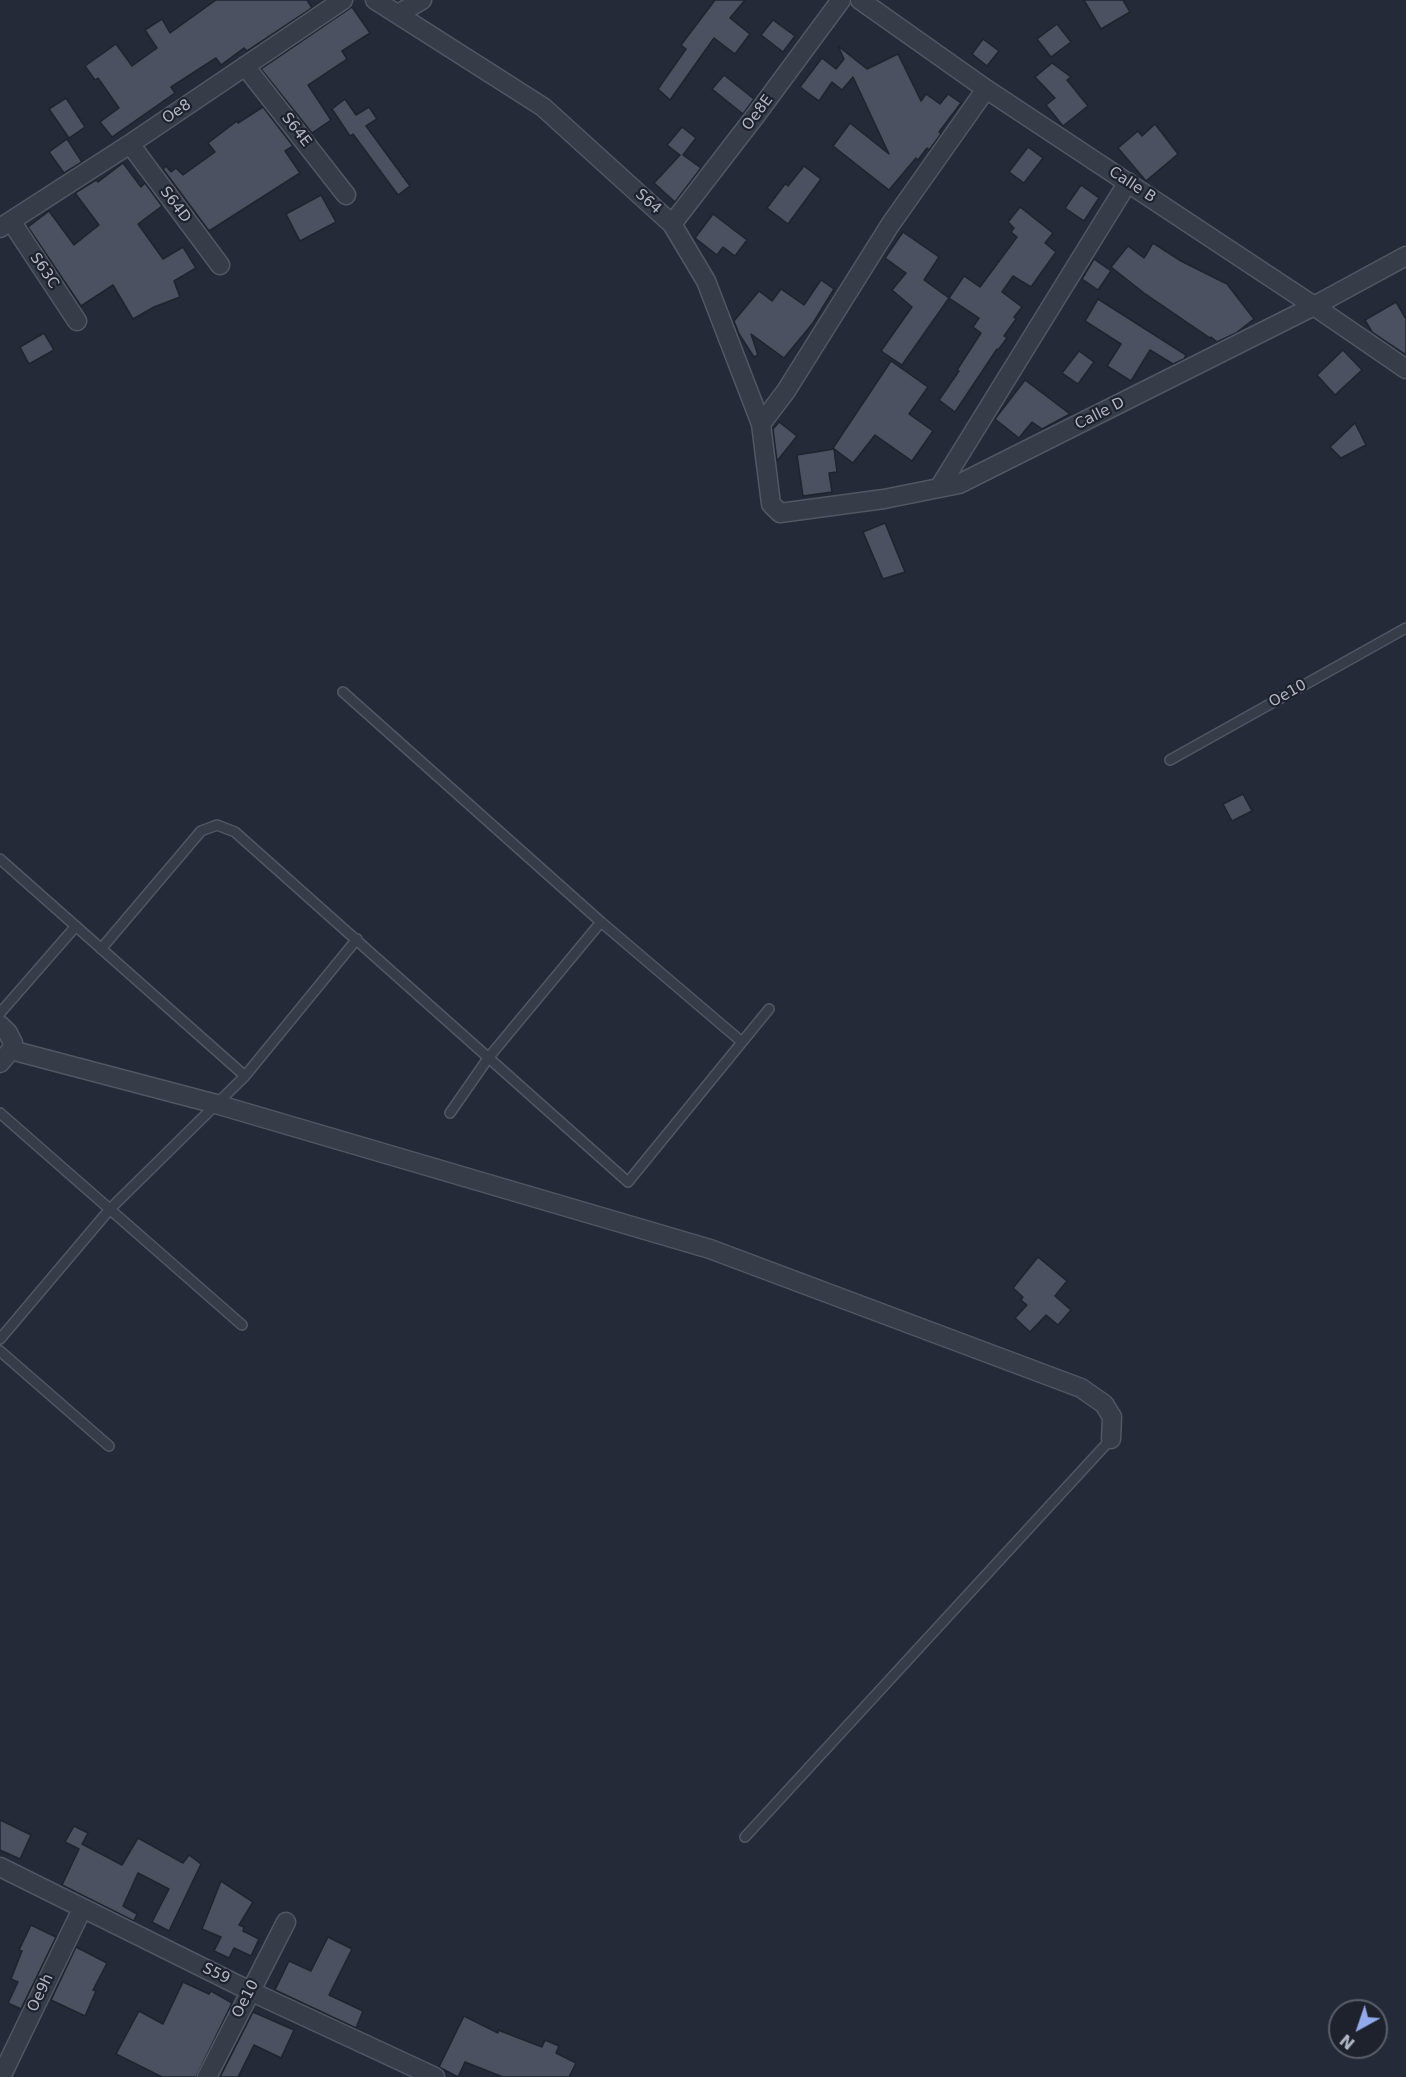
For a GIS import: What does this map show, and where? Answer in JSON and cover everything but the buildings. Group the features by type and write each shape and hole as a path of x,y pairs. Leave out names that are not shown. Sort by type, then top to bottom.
{"street":[{"name":"Oe8","path":"5,225 130,144 343,0"},
{"name":"S64","path":"375,0 543,107 672,224 706,281 761,424 771,504 775,510"},
{"path":"398,14 422,0"},
{"name":"Oe8E","path":"672,224 841,0"},
{"name":"Calle B","path":"871,3 986,89 1406,369"},
{"name":"S64E","path":"246,66 346,195"},
{"path":"761,424 786,391 890,225 986,89"},
{"name":"S64D","path":"130,144 220,265"},
{"path":"939,488 1128,182"},
{"name":"S63C","path":"5,225 77,321"},
{"name":"Calle D","path":"775,510 786,513 884,499 959,484 1314,306 1406,256"},
{"path":"0,1025 8,1033 13,1043 5,1057 216,1104 711,1249 1081,1388 1104,1404 1112,1417 1111,1439"},
{"name":"S59","path":"0,1867 250,1991 435,2077"},
{"name":"Oe9h","path":"1,2077 82,1909"},
{"name":"Oe10","path":"207,2077 286,1922"}],"lane":[{"name":"Oe10","path":"1170,760 1406,628"},
{"path":"343,692 601,922 742,1042"},
{"path":"101,948 201,831 217,825 235,832 628,1182 769,1009"},
{"path":"0,859 245,1076"},
{"path":"450,1113 489,1057 601,922"},
{"path":"0,1013 76,926"},
{"path":"0,1339 110,1209 245,1076 357,939"},
{"path":"0,1113 242,1325"},
{"path":"0,1351 109,1446"},
{"path":"745,1837 1111,1439"}]}
